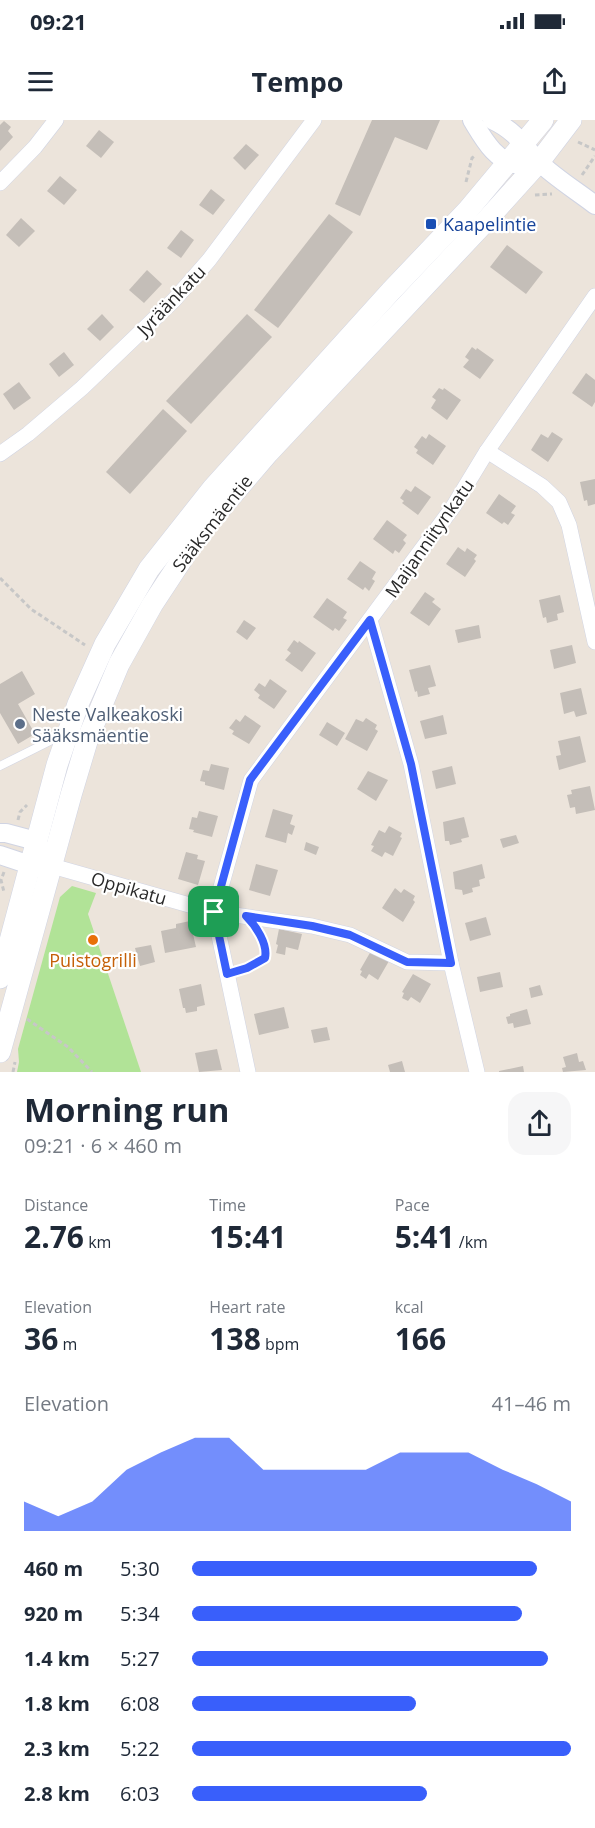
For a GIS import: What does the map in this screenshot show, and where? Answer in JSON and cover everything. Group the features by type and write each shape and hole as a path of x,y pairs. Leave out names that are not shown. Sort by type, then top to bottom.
{"main road":[{"name":"Sääksmäentie","path":"7,1052 11,1013 73,786 78,735 78,704 105,644 149,569 213,488 391,291 468,210 543,120"},
{"name":"Sääksmäentie","path":"0,978 57,765 102,700 135,634 198,535 268,453 539,162 572,120"}],"street":[{"path":"0,183 56,120"},
{"name":"Jyräänkatu","path":"0,454 28,434 82,388 174,300 209,260 314,120"},
{"path":"472,120 486,144 507,162 521,165 539,162"},
{"path":"492,120 503,125 523,142 539,162 595,205"},
{"name":"Maijanniitynkatu","path":"214,912 250,780 453,507 487,451 595,296"},
{"path":"487,451 542,486 559,502 569,525 595,642"},
{"path":"370,620 411,764 451,963 477,1072"},
{"path":"0,833 36,841 52,866"},
{"path":"0,855 30,865 52,866"},
{"name":"Oppikatu","path":"52,866 214,912 312,926 350,935 407,962 451,963"},
{"path":"214,912 248,1072"}],"lane":[{"path":"0,766 78,735"}],"path":[{"path":"461,190 471,170 472,158 486,144"},
{"path":"530,197 540,193 563,198 595,156"},
{"path":"0,578 31,609 89,648"},
{"path":"227,974 247,968 265,958 267,952 261,938 246,916"},
{"path":"11,1013 22,1016 68,1047 92,1072"},
{"path":"7,1052 15,1064 13,1072"}],"green space":[{"path":"72,886 96,893 88,914 141,1072 17,1072 18,1049 60,897"}],"building":[{"path":"372,120 440,120 427,150 395,137 360,216 335,204"},
{"path":"4,121 11,127 8,131 13,137 0,151 0,125"},
{"path":"99,130 114,142 101,158 86,146"},
{"path":"246,144 259,155 245,170 233,158"},
{"path":"60,176 77,190 64,205 47,191"},
{"path":"211,189 225,200 213,215 199,205"},
{"path":"329,214 353,232 278,328 254,310"},
{"path":"21,218 35,231 19,247 6,235"},
{"path":"181,230 194,240 181,258 167,248"},
{"path":"507,245 543,272 526,294 490,267"},
{"path":"147,270 162,284 144,303 129,290"},
{"path":"102,314 114,327 100,341 87,329"},
{"path":"247,314 272,337 191,424 166,401"},
{"path":"472,347 494,360 480,379 463,367 469,360 465,357"},
{"path":"64,352 74,365 59,377 49,364"},
{"path":"586,373 595,380 595,402 592,407 572,393"},
{"path":"19,382 31,398 14,410 3,394"},
{"path":"439,388 443,390 444,388 461,400 447,420 431,408 436,400 432,397"},
{"path":"163,409 187,431 130,494 106,472"},
{"path":"552,432 563,439 548,462 531,450 541,434 548,438"},
{"path":"429,434 446,446 433,465 416,453 418,450 414,447 422,436 426,439"},
{"path":"595,479 595,504 588,506 587,500 584,501 580,482"},
{"path":"415,486 431,497 418,515 402,503 404,501 400,498 406,489 411,492"},
{"path":"499,494 516,506 511,513 515,515 508,525 504,522 502,524 486,513"},
{"path":"387,520 407,535 403,540 406,543 399,553 395,550 393,554 373,539"},
{"path":"458,547 465,552 467,548 477,555 474,559 476,561 465,577 446,564"},
{"path":"360,561 376,572 372,579 375,581 369,591 365,587 363,590 347,579"},
{"path":"425,592 435,599 432,602 441,609 429,626 410,613"},
{"path":"560,595 564,612 557,614 558,620 547,623 546,617 543,618 539,600"},
{"path":"327,598 347,612 343,618 347,620 339,631 335,628 333,631 313,617"},
{"path":"244,620 256,628 247,640 236,632"},
{"path":"479,625 481,638 458,643 455,630"},
{"path":"294,640 316,653 302,672 285,660 291,653 287,650"},
{"path":"572,645 576,663 554,669 550,650"},
{"path":"430,665 436,686 428,688 430,694 418,697 409,670"},
{"path":"22,671 35,694 18,704 35,734 18,744 0,713 0,684"},
{"path":"270,679 287,691 274,709 258,698 260,695 254,690 259,683 265,687"},
{"path":"581,688 587,714 576,717 574,711 564,714 560,693"},
{"path":"245,715 261,726 249,744 232,734 234,731 229,728 236,719 240,722"},
{"path":"443,715 447,734 425,739 420,721"},
{"path":"366,718 377,725 375,729 378,731 367,751 345,739 356,719 363,722"},
{"path":"327,722 345,733 337,746 319,735"},
{"path":"580,736 586,762 559,770 556,756 561,755 558,741"},
{"path":"211,764 229,768 224,790 205,785 205,782 200,781 203,770 209,771"},
{"path":"452,766 456,784 436,789 432,771"},
{"path":"368,771 388,780 376,801 357,789"},
{"path":"590,786 595,810 576,814 575,807 570,808 567,795 572,794 571,790"},
{"path":"273,809 293,815 290,824 295,826 292,835 288,833 286,843 265,837"},
{"path":"199,811 218,816 212,837 189,829 192,817 197,818"},
{"path":"464,817 469,837 461,839 462,842 450,845 449,841 445,841 443,822"},
{"path":"389,826 402,833 400,837 402,838 393,856 385,852 382,857 371,851 374,846 371,845 379,830 385,833"},
{"path":"516,835 519,843 503,848 500,839"},
{"path":"306,842 319,847 316,855 304,850"},
{"path":"186,852 198,855 197,859 205,861 198,885 178,879"},
{"path":"256,864 278,870 270,896 249,890"},
{"path":"482,864 485,878 479,880 480,886 472,888 473,892 463,895 462,890 455,889 453,872"},
{"path":"395,888 401,893 404,889 415,896 413,900 415,902 403,922 382,908"},
{"path":"486,917 491,935 470,941 465,923"},
{"path":"190,921 196,947 165,953 161,931 176,928 176,924"},
{"path":"279,929 302,934 298,950 286,947 285,955 276,953"},
{"path":"151,945 155,962 140,966 135,948"},
{"path":"371,951 389,961 378,980 369,974 366,979 360,975 362,971 360,970"},
{"path":"500,972 503,987 480,992 477,977"},
{"path":"413,974 431,984 420,1003 411,997 408,1001 402,998 404,993 402,992"},
{"path":"201,984 205,1005 197,1007 197,1011 186,1013 179,989"},
{"path":"540,985 543,995 531,998 529,988"},
{"path":"284,1007 289,1028 259,1035 254,1014"},
{"path":"527,1009 531,1024 514,1028 513,1023 508,1024 506,1017"},
{"path":"327,1027 330,1040 314,1043 311,1030"},
{"path":"217,1049 222,1070 199,1072 195,1053"},
{"path":"577,1053 579,1062 583,1061 586,1070 563,1072 562,1068 566,1067 563,1057"},
{"path":"402,1061 405,1072 390,1072 388,1065"},
{"path":"523,1066 524,1072 499,1072 499,1071"}],"place":[{"name":"Kaapelintie","path":"431,224"},
{"name":"Neste Valkeakoski Sääksmäentie","path":"20,724"},
{"name":"Puistogrilli","path":"93,940"}],"route":[{"path":"370,620 411,764 451,963 407,962 350,935 312,926 246,916 261,938 267,952 265,958 247,968 227,974 214,912 250,780 370,620"}]}
